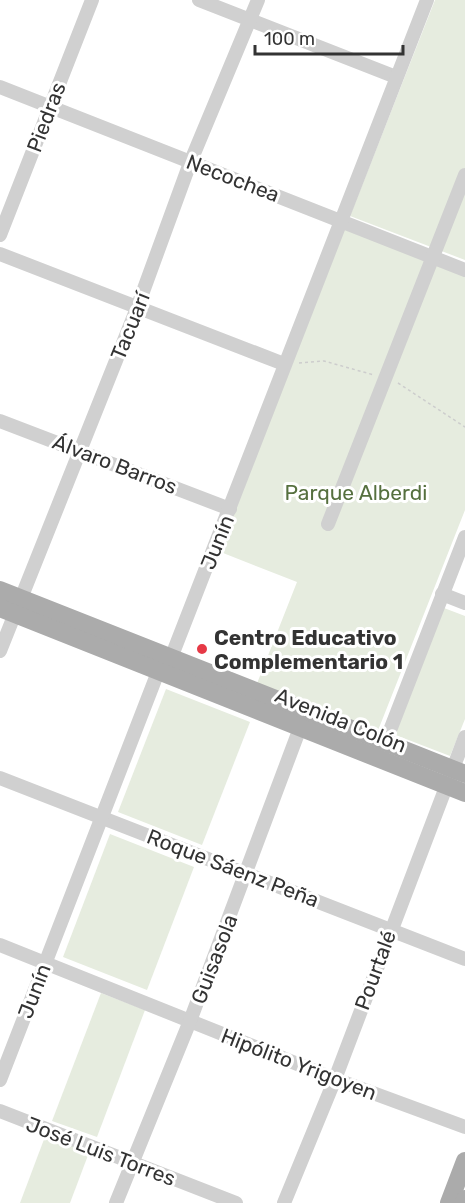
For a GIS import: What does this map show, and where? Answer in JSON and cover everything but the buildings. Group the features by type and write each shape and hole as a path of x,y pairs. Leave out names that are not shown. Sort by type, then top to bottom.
{"main road":[{"name":"Avenida Colón","path":"0,590 12,607 158,672 303,720"},
{"name":"Avenida Colón","path":"12,607 171,658 303,720 382,752 454,776 465,793"},
{"path":"449,1203 465,1161"}],"street":[{"name":"Piedras","path":"0,235 92,0"},
{"path":"199,0 396,77"},
{"name":"Tacuarí","path":"0,651 12,607 137,308 190,163 258,0"},
{"name":"Junín","path":"0,1080 158,672 171,658 230,509 284,364 427,0"},
{"name":"Necochea","path":"0,87 465,270"},
{"path":"328,524 465,175"},
{"path":"0,254 284,364"},
{"name":"Álvaro Barros","path":"0,421 230,509"},
{"path":"382,752 465,537"},
{"path":"442,594 465,603"},
{"name":"Guisasola","path":"116,1203 190,1021 303,720"},
{"name":"Pourtalé","path":"284,1203 335,1079 390,930 454,776 465,737"},
{"name":"Roque Sáenz Peña","path":"0,778 465,959"},
{"name":"Hipólito Yrigoyen","path":"0,945 335,1079 465,1127"},
{"name":"José Luis Torres","path":"0,1111 236,1203"}],"green space":[{"path":"435,0 465,0 465,260 350,216"},
{"name":"Parque Alberdi","path":"344,229 465,275 465,510 377,733 256,686 297,582 218,551"},
{"path":"444,608 465,616 465,719 450,756 393,734"},
{"path":"166,689 250,722 202,845 118,812"},
{"path":"110,834 194,867 147,990 63,957"},
{"path":"101,993 145,1010 97,1137 52,1121"},
{"path":"46,1134 90,1150 70,1203 20,1203"}],"place":[{"name":"Centro Educativo Complementario 1","path":"202,649"}]}
